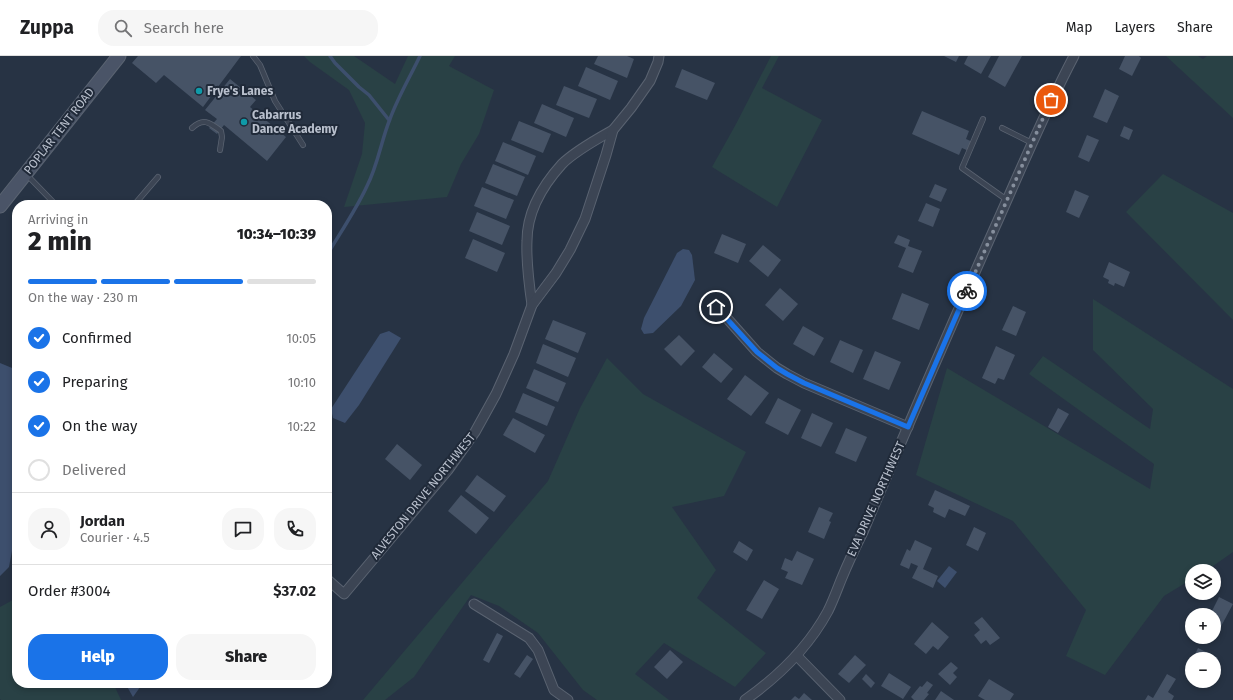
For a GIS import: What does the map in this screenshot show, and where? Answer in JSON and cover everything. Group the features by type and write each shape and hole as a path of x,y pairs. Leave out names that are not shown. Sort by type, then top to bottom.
{"main road":[{"name":"POPLAR TENT ROAD","path":"0,206 119,56"}],"street":[{"name":"ALVESTON DRIVE NORTHWEST","path":"532,305 527,270 527,239 530,221 536,201 546,184 563,163 613,130 650,81 659,56"},
{"name":"EVA DRIVE NORTHWEST","path":"745,700 766,685 797,656 828,611 851,555 863,532 1032,143 1057,88 1074,56"},
{"name":"ALVESTON DRIVE NORTHWEST","path":"332,583 344,594 448,470 475,432 499,388 514,354 532,305 556,273 570,250 585,219 613,130"},
{"path":"716,307 757,352 777,368 804,383 908,427"},
{"path":"474,604 529,638 538,650 554,690 568,700"},
{"path":"797,656 840,700"}],"lane":[{"path":"253,56 260,65 275,101 303,145"},
{"path":"984,119 962,168 1007,200"},
{"path":"192,128 204,121 210,123 221,131 222,137 220,150"},
{"path":"1002,128 1032,143"},
{"path":"26,174 51,200"},
{"path":"138,200 158,177"}],"green space":[{"path":"304,56 354,56 395,84 408,56 455,56 449,66 494,90 479,134 461,164 447,197 344,207 362,154 365,123 349,90"},
{"path":"771,56 779,56 762,88 822,120 777,207 712,167"},
{"path":"1166,56 1198,56 1203,59 1207,56 1233,56 1233,118"},
{"path":"1163,174 1233,213 1233,320 1126,212"},
{"path":"1093,299 1233,389 1233,552 1216,564 1185,564 1185,583 1164,596 1105,675 1066,656 1086,610 1013,521 916,475 947,368 1150,489 1154,464 1029,374 1043,356 1150,429 1153,409 1093,350"},
{"path":"607,358 643,394 746,452 724,496 672,507 716,570 697,598 766,653 735,687 664,643 635,674 669,700 597,700 583,690 538,633 499,606 471,595 414,677 385,700 363,700 548,481 580,408"},
{"path":"12,600 12,688 115,688 121,700 1,700 0,607"}],"water":[{"path":"683,249 689,250 692,255 695,280 681,306 653,333 644,334 641,329 644,318 677,253"},
{"path":"389,331 401,338 359,405 345,423 333,418 332,407 380,334"},
{"path":"0,363 12,368 12,551 9,567 0,576"},
{"path":"949,566 957,572 945,588 937,581"},
{"path":"128,688 139,688 133,697"}],"building":[{"name":"Frye's Lanes","path":"138,56 241,56 203,107 164,75 156,83 132,63"},
{"path":"598,56 627,56 634,59 627,78 594,64"},
{"path":"944,56 959,56 956,62"},
{"path":"968,56 991,56 981,74 964,64"},
{"path":"999,56 1022,56 1005,87 988,77"},
{"path":"1125,56 1139,56 1141,58 1132,76 1119,69"},
{"path":"586,67 618,81 610,100 578,86"},
{"path":"682,69 715,83 707,100 675,87"},
{"name":"Cabarrus Dance Academy","path":"230,79 256,100 250,107 286,137 267,161 224,125 217,134 209,128 217,119 205,110"},
{"path":"564,86 597,99 589,118 556,105"},
{"path":"1105,89 1119,96 1107,123 1093,117"},
{"path":"542,104 574,118 566,137 534,123"},
{"path":"922,111 969,131 966,139 975,143 971,152 962,148 959,155 912,134"},
{"path":"519,121 551,134 543,153 511,140"},
{"path":"1124,126 1133,130 1129,140 1120,136"},
{"path":"1087,135 1099,140 1089,162 1078,157"},
{"path":"503,142 536,156 528,175 495,161"},
{"path":"493,164 525,177 517,196 485,183"},
{"path":"935,184 947,189 941,202 929,197"},
{"path":"482,187 514,200 506,219 474,206"},
{"path":"1075,190 1089,196 1079,218 1066,212"},
{"path":"926,203 940,209 933,227 918,221"},
{"path":"477,212 510,226 502,245 469,231"},
{"path":"722,234 746,244 738,263 714,253"},
{"path":"898,235 910,240 908,246 922,251 913,273 898,267 906,248 894,243"},
{"path":"473,239 505,253 497,272 465,258"},
{"path":"763,245 781,260 768,277 749,261"},
{"path":"1109,262 1130,272 1124,287 1115,283 1114,286 1108,283 1109,280 1103,277"},
{"path":"780,288 798,304 783,321 765,305"},
{"path":"902,293 929,304 919,330 892,319"},
{"path":"1013,306 1026,312 1016,336 1002,330"},
{"path":"553,320 586,333 578,353 545,339"},
{"path":"803,326 824,338 814,356 793,344"},
{"path":"679,335 695,351 681,366 664,349"},
{"path":"840,340 863,350 853,373 830,362"},
{"path":"543,344 576,358 568,377 536,363"},
{"path":"996,346 1015,355 1004,380 998,378 995,384 982,378"},
{"path":"875,351 901,362 889,390 863,379"},
{"path":"714,353 733,369 721,383 702,367"},
{"path":"534,369 566,383 558,402 526,388"},
{"path":"745,375 769,393 751,416 727,399"},
{"path":"523,393 555,407 547,426 515,412"},
{"path":"778,398 801,410 788,435 765,423"},
{"path":"1058,408 1069,414 1058,433 1048,427"},
{"path":"812,413 833,423 821,447 801,438"},
{"path":"513,418 545,435 535,453 503,435"},
{"path":"846,428 867,437 856,462 835,453"},
{"path":"397,444 422,465 410,480 385,459"},
{"path":"477,475 506,496 494,512 465,491"},
{"path":"935,490 970,506 965,516 949,509 945,518 933,512 934,508 928,505"},
{"path":"461,495 489,518 476,534 448,511"},
{"path":"819,507 833,513 824,539 808,532"},
{"path":"974,527 986,533 978,551 966,545"},
{"path":"915,540 932,548 923,569 938,576 933,588 912,578 918,566 911,563 909,569 900,565 907,549 910,551"},
{"path":"739,541 753,550 747,561 733,552"},
{"path":"797,551 814,559 802,585 785,578 788,572 781,569 785,558 792,561"},
{"path":"764,580 779,589 762,619 746,610"},
{"path":"1221,598 1233,604 1221,626 1221,608 1214,608 1218,600 1221,600"},
{"path":"982,617 1000,638 990,645 986,640 981,644 974,635 980,630 974,623"},
{"path":"932,622 949,637 938,650 933,646 926,654 914,644"},
{"path":"497,633 503,636 489,663 483,660"},
{"path":"1198,648 1206,652 1196,652"},
{"path":"670,650 683,662 667,679 654,667"},
{"path":"527,655 533,659 520,678 514,674"},
{"path":"855,655 866,665 849,683 838,674"},
{"path":"951,662 958,668 953,673 957,677 950,685 938,674"},
{"path":"889,673 911,687 903,699 881,686"},
{"path":"866,674 875,683 871,688 862,679"},
{"path":"1167,674 1176,679 1168,692 1174,696 1172,700 1145,700 1148,695 1153,698"},
{"path":"989,679 1014,694 1010,700 985,700 978,696"},
{"path":"927,681 933,685 927,693 929,694 924,700 914,700 911,697 920,686 922,687"},
{"path":"941,691 954,700 935,700"},
{"path":"804,693 812,700 791,700 795,696 799,699"}],"waterway":[{"path":"330,56 335,63 369,95 389,120"},
{"path":"332,247 358,204 371,178 393,111 420,56"}],"way so far":[{"path":"967,291 1051,100"}],"place":[{"name":"Frye's Lanes","path":"199,91"},
{"name":"Cabarrus Dance Academy","path":"244,122"}],"route":[{"path":"716,307 757,352 777,368 804,383 908,427 967,291"}]}
